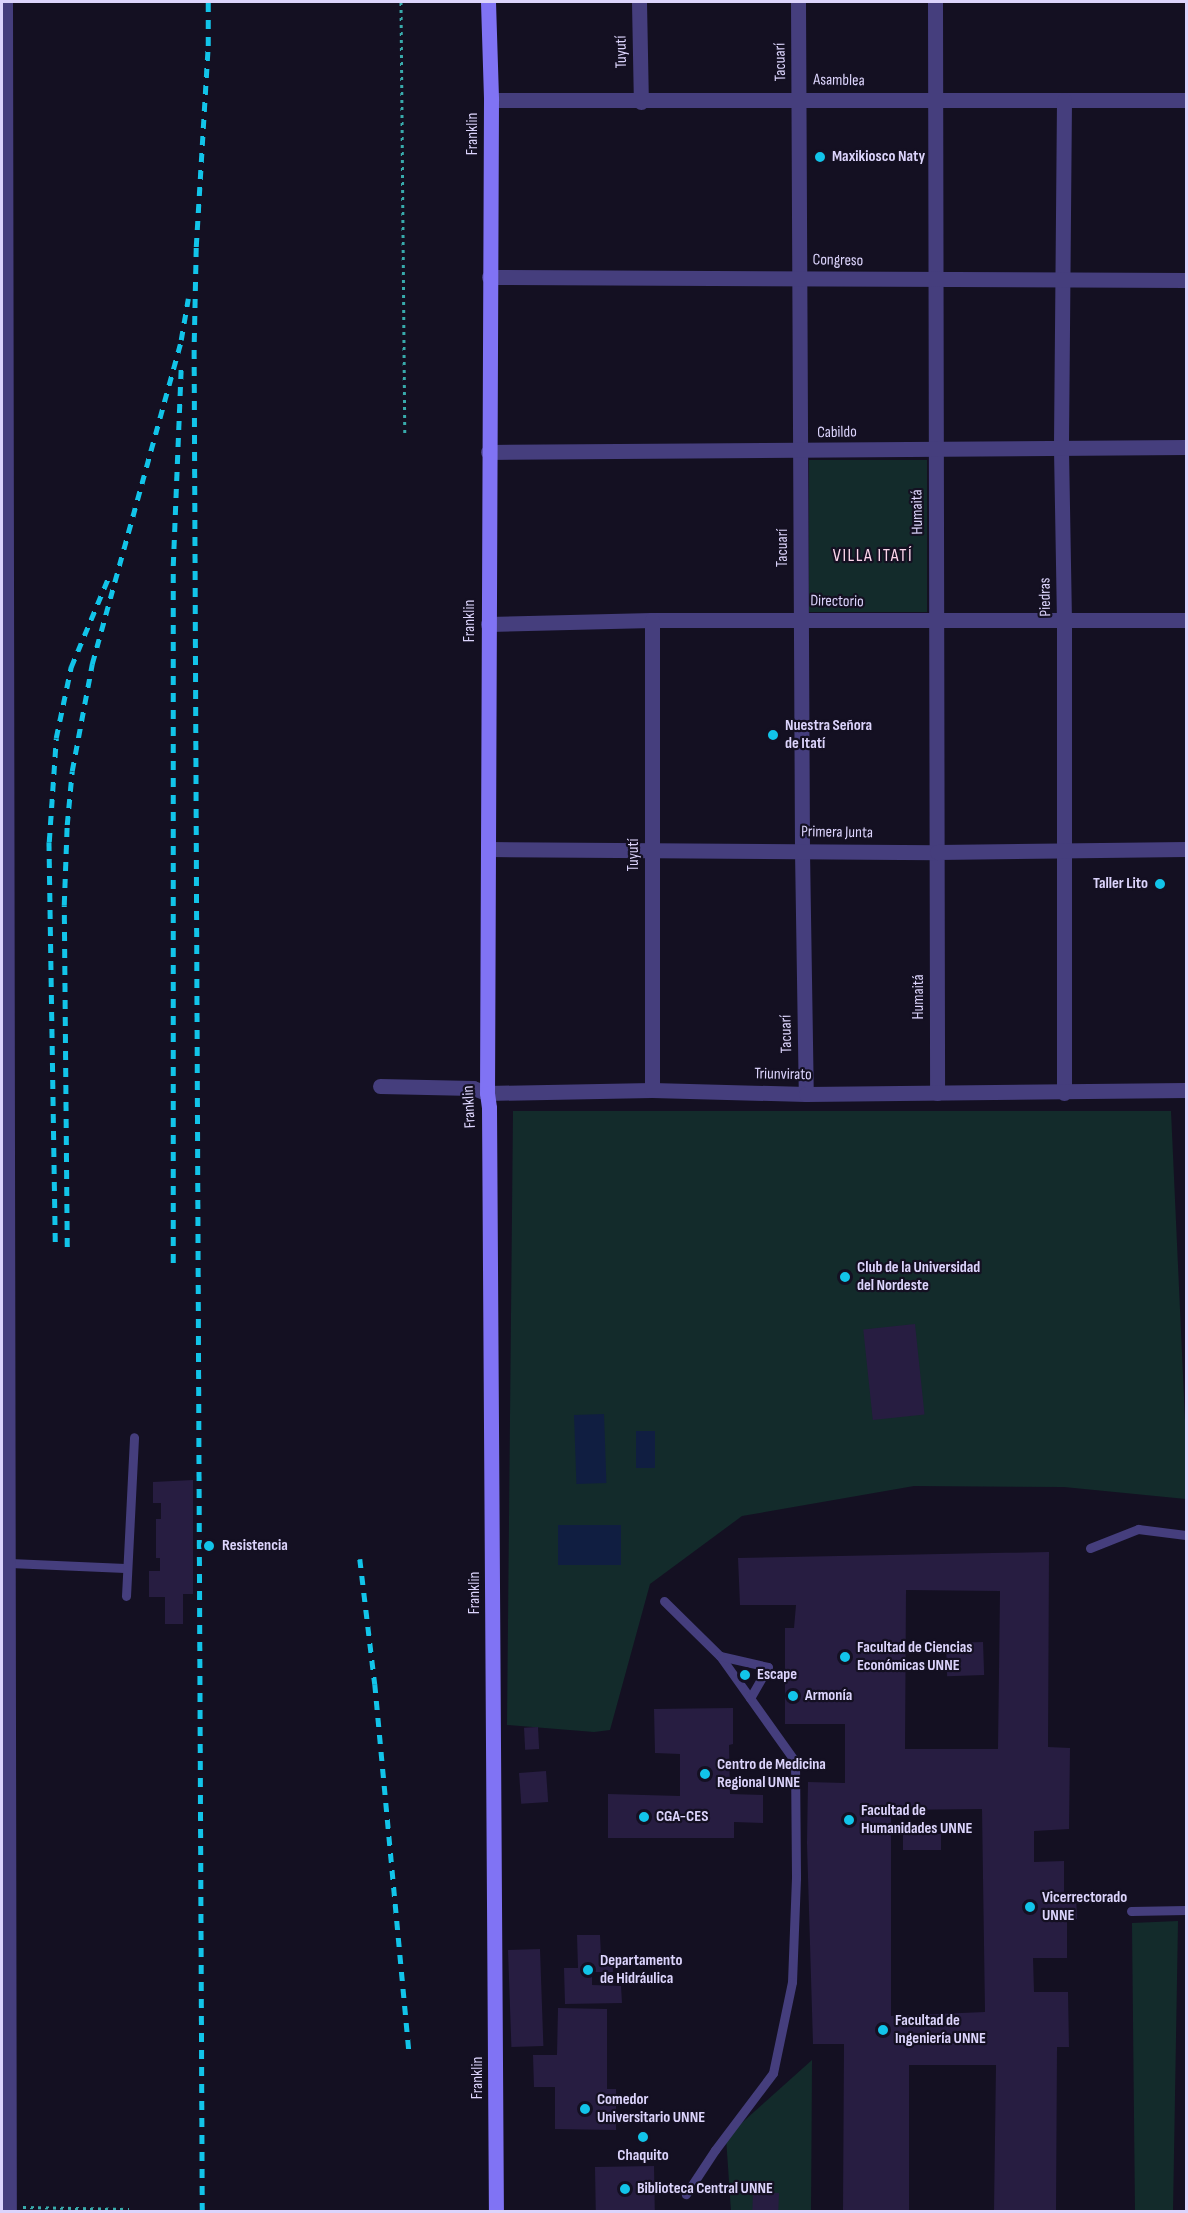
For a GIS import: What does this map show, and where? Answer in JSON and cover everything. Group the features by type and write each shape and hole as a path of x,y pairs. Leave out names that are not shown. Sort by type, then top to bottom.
{"street":[{"path":"5,2 4,924 7,2209"},
{"name":"Franklin","path":"488,2 491,100 486,1093 489,1132 496,2211"},
{"name":"Tuyutí","path":"639,2 641,102"},
{"name":"Tacuarí","path":"798,2 802,851 806,1094"},
{"name":"Humaitá","path":"935,2 934,449 938,622 937,1093"},
{"name":"Asamblea","path":"491,100 641,102 799,99 1186,100"},
{"name":"Piedras","path":"1064,100 1061,449 1064,620 1064,1093"},
{"name":"Congreso","path":"489,277 1186,280"},
{"name":"Cabildo","path":"488,452 1186,447"},
{"name":"Tuyutí","path":"652,620 652,1090"},
{"name":"Directorio","path":"488,624 652,620 938,622 1186,620"},
{"name":"Primera Junta","path":"488,849 937,852 1186,849"},
{"name":"Triunvirato","path":"380,1086 473,1088 486,1093 652,1090 806,1094 1064,1093 1186,1090"}],"lane":[{"path":"126,1596 125,1568 134,1437"},
{"path":"1090,1548 1138,1529 1186,1535"},
{"path":"5,1563 125,1568"},
{"path":"664,1601 720,1656 795,1761 796,1878 792,1982 773,2073 715,2150 686,2194"},
{"path":"720,1656 768,1667 750,1698"},
{"path":"1131,1911 1186,1910"}],"path":[{"path":"401,2 405,433"},
{"path":"7,2209 129,2209"}],"green space":[{"path":"809,460 927,460 927,612 809,612"},
{"name":"Club de la Universidad del Nordeste","path":"513,1111 1171,1111 1186,1442 1186,1499 1064,1487 914,1486 742,1516 650,1584 610,1730 594,1732 507,1725"},
{"path":"1178,1921 1173,2211 1135,2211 1132,1923"},
{"path":"812,2060 811,2211 731,2211 726,2137"}],"water":[{"path":"604,1414 606,1483 576,1484 574,1415"},
{"path":"636,1431 655,1431 655,1468 636,1468"},
{"path":"558,1525 621,1525 621,1565 558,1565"}],"building":[{"path":"915,1324 925,1415 873,1420 863,1329"},
{"path":"193,1480 193,1594 183,1594 183,1624 165,1624 165,1597 149,1597 149,1571 160,1571 160,1558 156,1558 156,1519 161,1519 161,1503 153,1503 153,1482"},
{"path":"1049,1552 1048,1747 1070,1748 1069,1829 1034,1831 1034,1862 1064,1861 1064,1895 1076,1895 1077,1919 1067,1919 1067,1958 1033,1958 1034,1992 1068,1992 1069,2047 1057,2047 1056,2211 994,2211 996,2065 909,2065 909,2211 843,2211 844,2044 813,2044 807,1843 808,1782 845,1783 845,1724 785,1724 785,1628 794,1628 796,1605 740,1605 738,1558","holes":["906,1590 1000,1591 998,1749 905,1749","982,1809 985,2012 891,2016 891,1810"]},
{"path":"983,1642 984,1675 947,1676 946,1643"},
{"path":"733,1708 733,1744 729,1745 730,1794 763,1795 763,1823 734,1822 734,1838 608,1838 608,1794 680,1796 680,1754 655,1753 654,1709"},
{"path":"538,1727 539,1749 525,1750 524,1728"},
{"path":"546,1771 548,1802 521,1804 519,1773"},
{"path":"903,1834 941,1834 941,1850 903,1850"},
{"name":"Departamento de Hidráulica","path":"577,1935 600,1935 601,1956 612,1956 613,1972 592,1972 592,1985 621,1986 622,2003 565,2004 564,1968 578,1968"},
{"path":"540,1949 543,2046 511,2047 508,1950"},
{"name":"Comedor Universitario UNNE","path":"558,2008 607,2009 607,2089 616,2089 616,2130 555,2129 555,2087 534,2087 533,2055 557,2055"},
{"name":"Biblioteca Central UNNE","path":"654,2166 655,2211 596,2212 595,2167"},
{"path":"753,2192 779,2193 778,2212 752,2211"}],"railway":[{"path":"202,2212 194,342 196,247 208,46 208,2"},
{"path":"67,1247 64,905 72,771 92,664 181,340 188,299"},
{"path":"173,1263 173,566 181,363"},
{"path":"55,1242 49,842 56,738 71,667 109,576"},
{"path":"360,1559 375,1684 409,2049"}],"place":[{"name":"Maxikiosco Naty","path":"820,157"},
{"name":"Nuestra Señora de Itatí","path":"773,735"},
{"name":"Taller Lito","path":"1160,884"},
{"name":"Club de la Universidad del Nordeste","path":"845,1277"},
{"name":"Resistencia","path":"209,1546"},
{"name":"Facultad de Ciencias Económicas UNNE","path":"845,1657"},
{"name":"Escape","path":"745,1675"},
{"name":"Armonía","path":"793,1696"},
{"name":"Centro de Medicina Regional UNNE","path":"705,1774"},
{"name":"CGA-CES","path":"644,1817"},
{"name":"Facultad de Humanidades UNNE","path":"849,1820"},
{"name":"Vicerrectorado UNNE","path":"1030,1907"},
{"name":"Departamento de Hidráulica","path":"588,1970"},
{"name":"Facultad de Ingeniería UNNE","path":"883,2030"},
{"name":"Comedor Universitario UNNE","path":"585,2109"},
{"name":"Chaquito","path":"643,2137"},
{"name":"Biblioteca Central UNNE","path":"625,2189"}],"district":[{"name":"VILLA ITATÍ","path":"873,556"}]}
